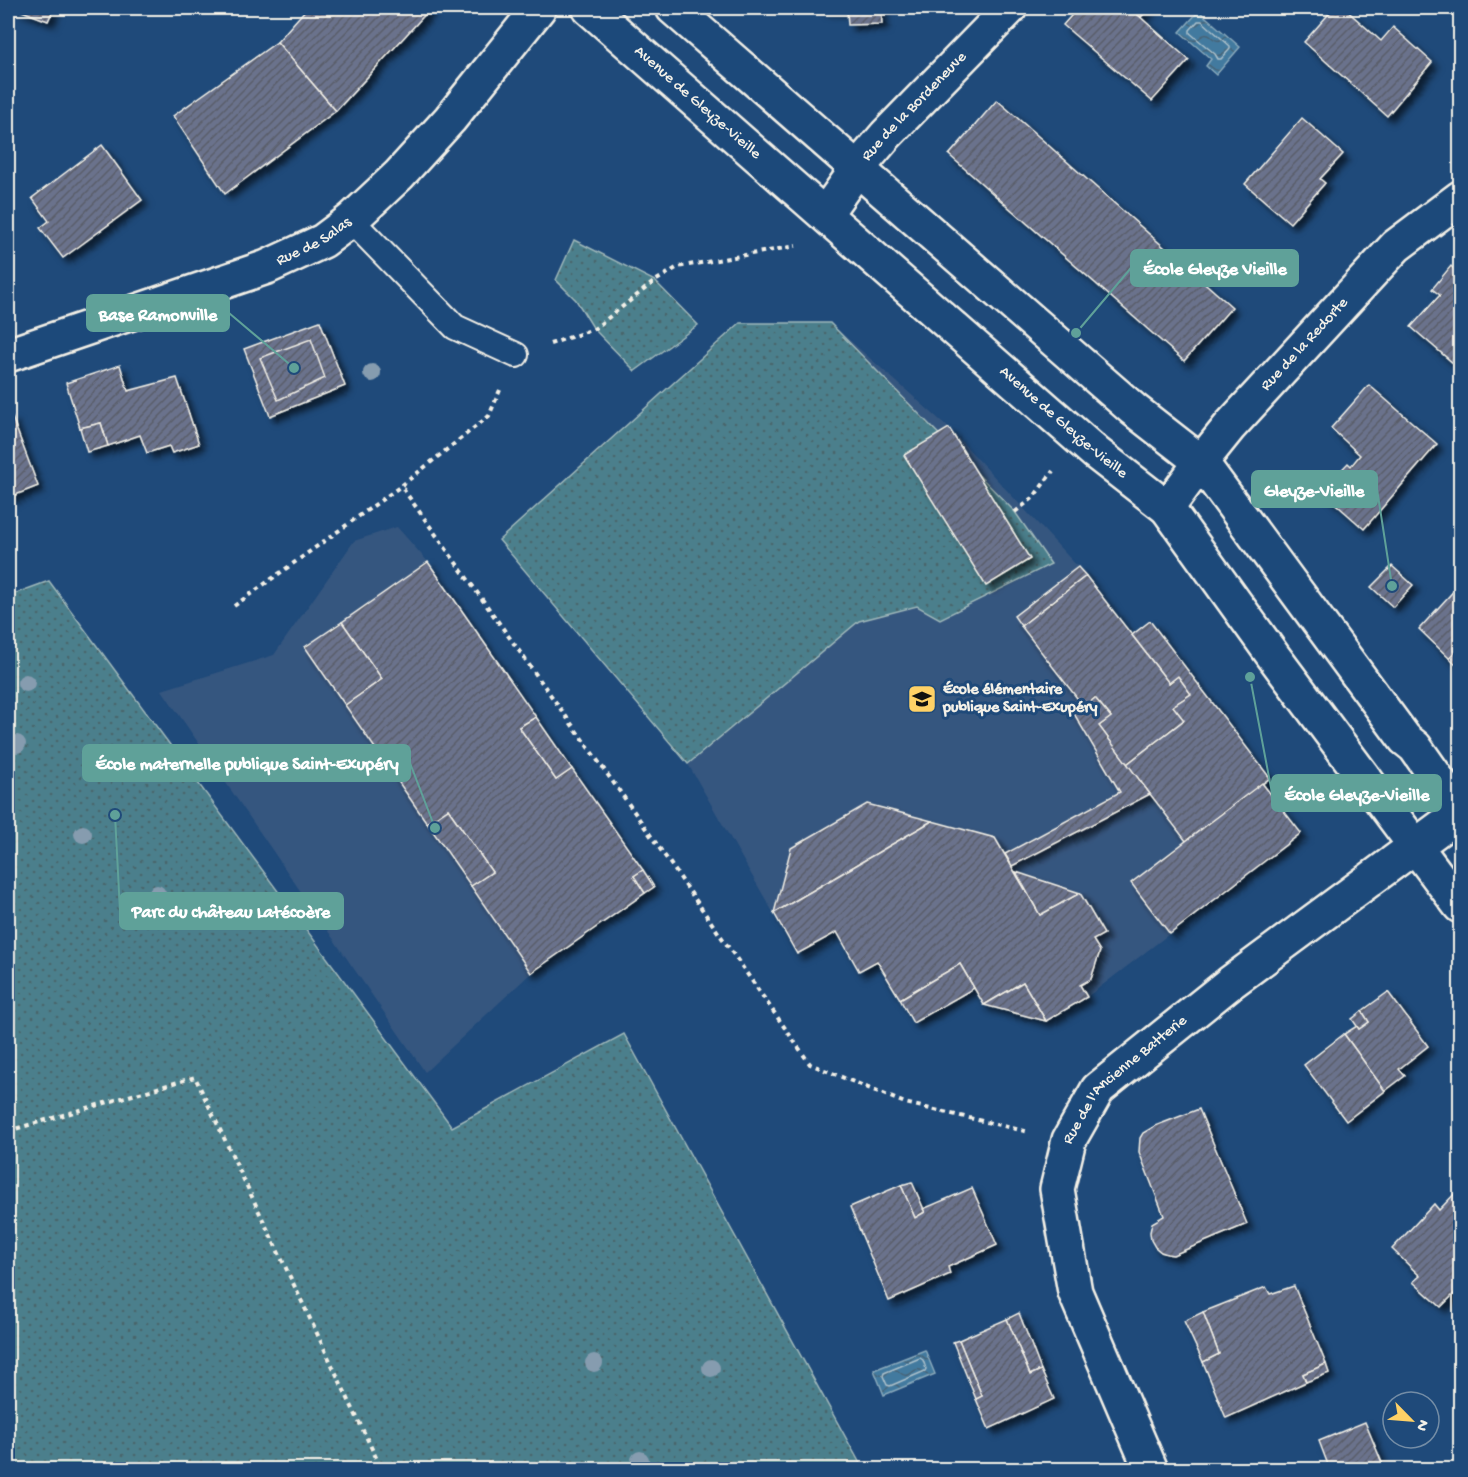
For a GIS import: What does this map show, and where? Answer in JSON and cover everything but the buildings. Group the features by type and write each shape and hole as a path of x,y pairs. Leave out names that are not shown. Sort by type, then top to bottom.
{"street":[{"name":"Rue de Salas","path":"8,355 267,267 322,241 351,220 399,175 450,119 539,8"},
{"name":"Avenue de Gleyze-Vieille","path":"589,8 1096,453 1167,508 1274,657 1461,906"},
{"path":"673,8 1133,409 1201,462 1405,739 1415,747 1461,812"},
{"name":"Rue de la Bordeneuve","path":"833,221 857,169 886,135 1010,8"},
{"name":"Rue de la Redorte","path":"1167,508 1230,426 1396,246 1461,198"},
{"name":"Rue de l'Ancienne Batterie","path":"1150,1470 1075,1292 1057,1189 1069,1140 1098,1089 1230,983 1461,812"}],"lane":[{"path":"351,220 455,327 516,355"}],"path":[{"path":"234,606 401,486 489,416 516,355 594,329 655,281 678,267 801,245 833,221"},
{"path":"401,486 810,1064 905,1103 1069,1140"},
{"path":"1016,512 1033,498"},
{"path":"8,1131 195,1077 382,1470"}],"shaded area":[{"name":"École élémentaire publique Saint-Exupéry","path":"740,323 830,323 949,428 1078,567 1132,634 1150,621 1270,778 1263,784 1301,833 1087,997 1046,1021 984,1005 974,988 913,1023 877,961 859,971 837,932 797,954 688,764 499,540"},
{"path":"397,527 428,562 654,887 531,973 425,1072 162,690 274,655 354,541"}],"green space":[{"path":"574,240 655,281 698,325 635,371 594,329 576,300 556,280"},
{"path":"740,323 830,323 1015,512 1051,564 940,619 917,606 859,621 688,764 499,540"},
{"path":"49,581 452,1127 624,1034 863,1469 8,1469 8,596"}],"water":[{"path":"1199,11 1240,47 1216,75 1206,66 1211,59 1180,32"},
{"path":"925,1350 935,1374 884,1395 874,1370"}],"place":[{"name":"École Gleyze Vieille","path":"1076,333"},
{"name":"Base Ramonville","path":"294,368"},
{"name":"Gleyze-Vieille","path":"1392,586"},
{"name":"École Gleyze-Vieille","path":"1250,677"},
{"name":"École élémentaire publique Saint-Exupéry","path":"922,699"},
{"name":"Parc du château Latécoère","path":"115,815"},
{"name":"École maternelle publique Saint-Exupéry","path":"435,828"}]}
